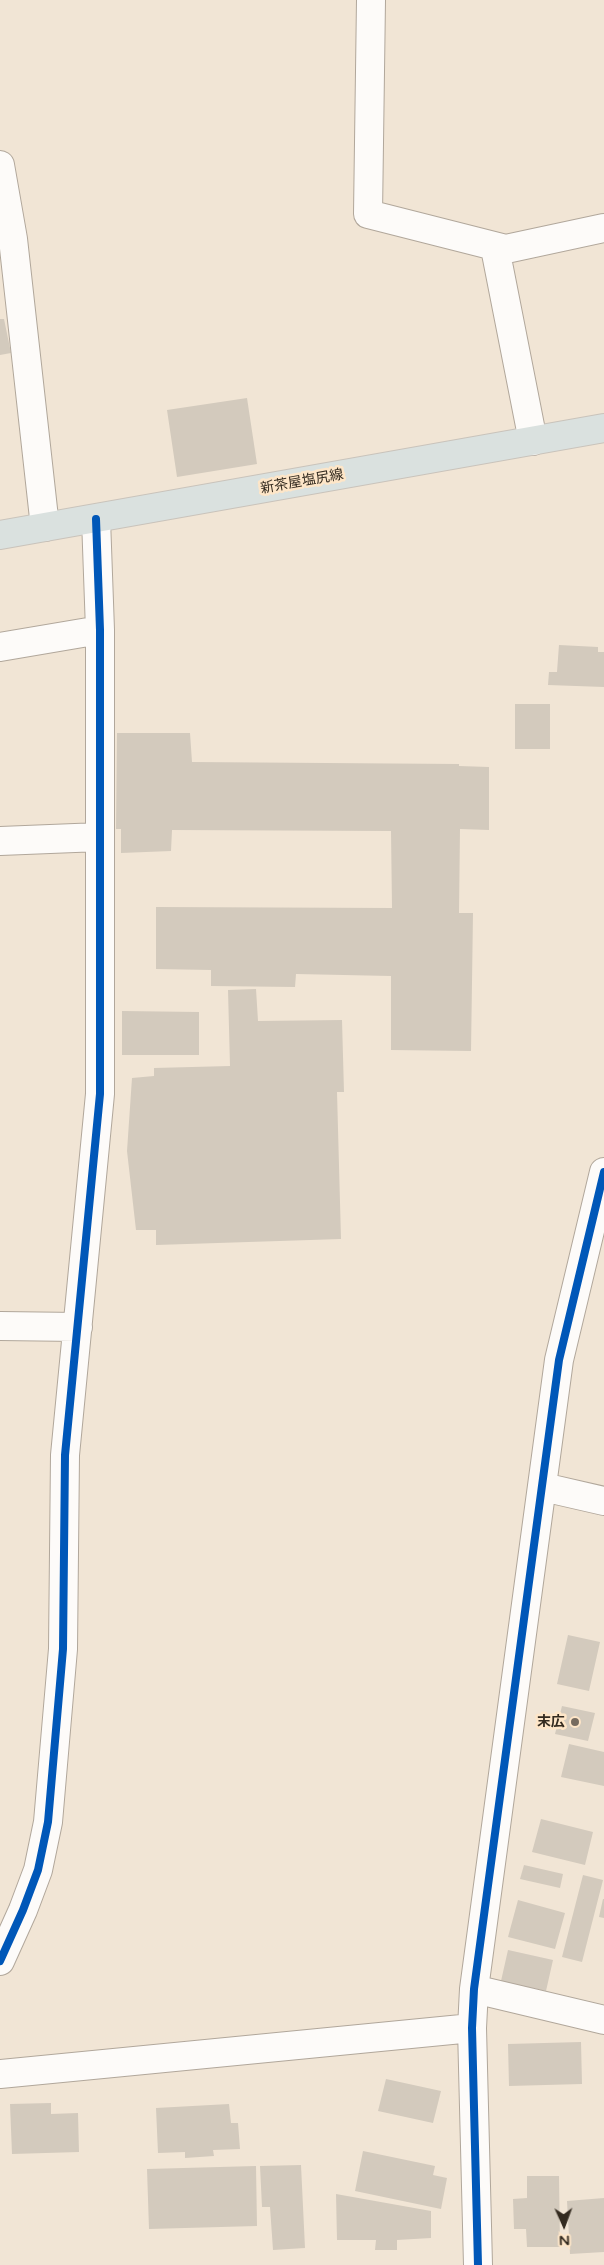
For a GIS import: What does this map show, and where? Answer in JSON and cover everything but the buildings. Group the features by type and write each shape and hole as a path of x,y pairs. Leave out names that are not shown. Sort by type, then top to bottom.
{"main road":[{"name":"新茶屋塩尻線","path":"0,535 604,428"}],"street":[{"path":"371,0 368,214 495,248 506,249 604,228"},
{"path":"0,165 6,240 45,527"},
{"path":"495,248 533,441"},
{"path":"0,1961 23,1910 38,1870 48,1822 63,1649 64,1455 100,1094 100,630 96,519"},
{"path":"0,647 100,630"},
{"path":"0,841 100,837"},
{"path":"478,2265 472,2028 474,1989 560,1360 604,1172"},
{"path":"0,1326 78,1327"},
{"path":"543,1487 604,1501"},
{"path":"474,1989 604,2020"},
{"path":"0,2074 472,2028"}],"cycle path":[{"path":"0,1961 23,1910 38,1870 48,1822 63,1649 65,1455 100,1094 100,630 96,519"},
{"path":"478,2265 472,2028 474,1989 559,1360 604,1172"}],"place":[{"name":"末広","path":"575,1722"}]}
